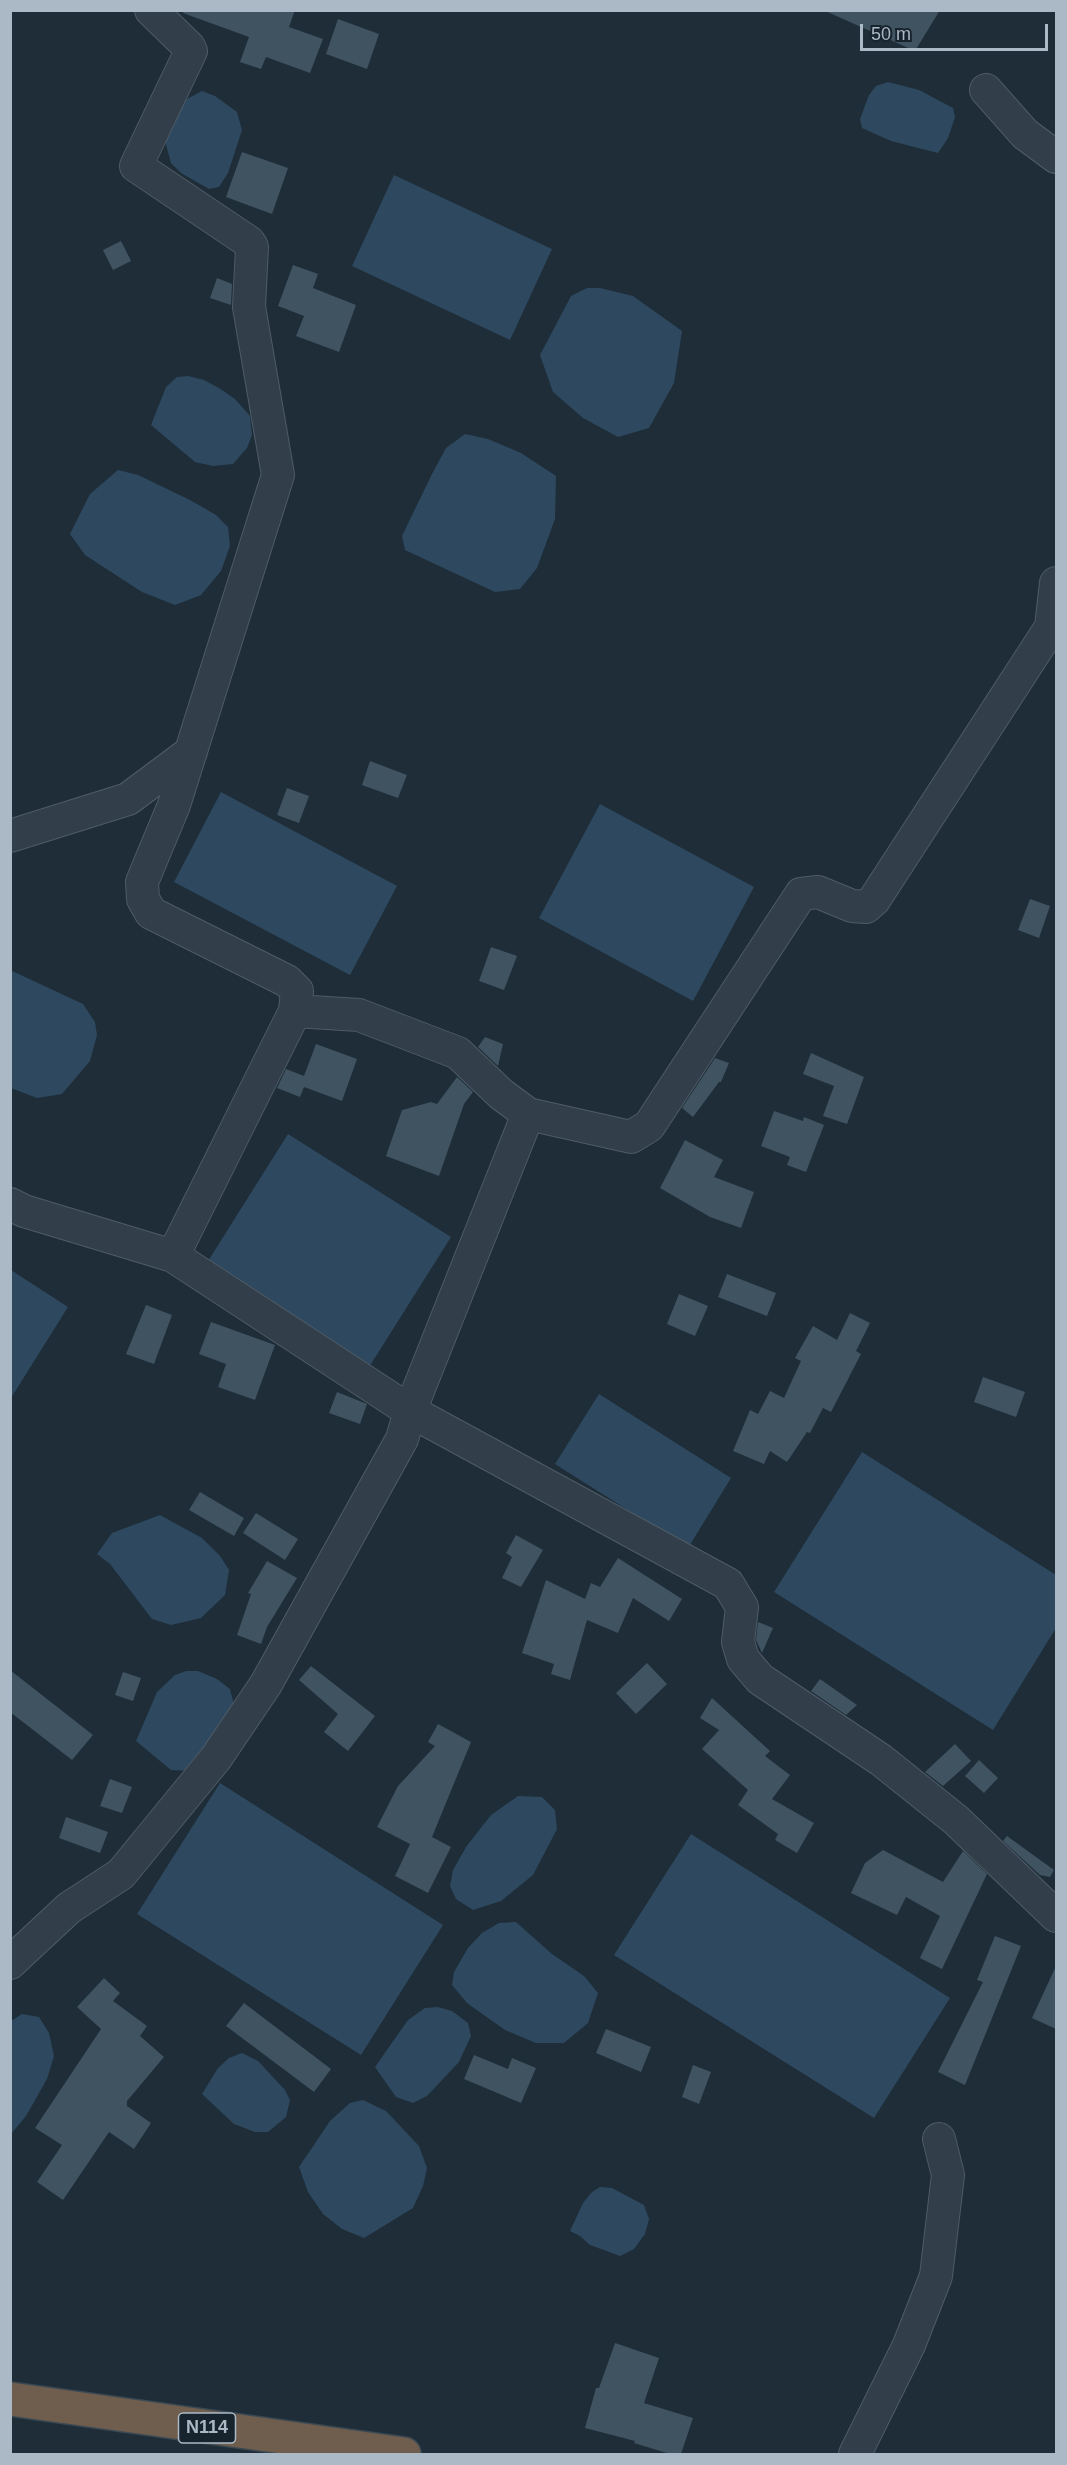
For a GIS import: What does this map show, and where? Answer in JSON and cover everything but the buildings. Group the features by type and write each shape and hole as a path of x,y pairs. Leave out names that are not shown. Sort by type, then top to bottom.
{"highway":[{"name":"N114","path":"10,2400 404,2454"}],"street":[{"path":"151,10 189,47 190,51 136,166 252,247 249,307 278,475 174,805 142,882 143,899 151,913 287,981 297,992 295,1011 173,1256"},
{"path":"986,90 1025,134 1056,157"},
{"path":"295,1011 359,1015 458,1053 501,1094 528,1114 631,1137 649,1126 801,894 818,892 852,906 866,907 874,900 1051,627 1056,583"},
{"path":"10,836 128,799 190,752"},
{"path":"10,1963 69,1908 121,1874 216,1758 266,1684 402,1438 410,1411 528,1114"},
{"path":"10,1204 173,1256 410,1411 728,1584 742,1607 738,1642 743,1659 760,1679 881,1760 923,1793 956,1820 1056,1916"},
{"path":"855,2454 909,2345 936,2276 948,2175 939,2139"}],"water":[{"path":"888,82 919,90 953,108 955,117 948,138 938,153 891,141 862,128 860,119 869,95 876,86"},
{"path":"202,91 215,96 237,112 242,130 228,173 219,187 209,189 181,173 171,163 165,141 175,116 187,99"},
{"path":"394,175 552,249 510,340 352,266"},
{"path":"587,288 600,288 633,296 682,331 674,383 649,428 618,437 583,418 553,392 540,355 571,296"},
{"path":"188,376 204,380 219,388 235,399 250,416 252,435 247,448 233,464 213,466 195,462 151,425 166,387 177,377"},
{"path":"465,434 488,439 521,453 556,476 555,519 537,568 520,589 495,592 405,550 402,536 432,474 446,448"},
{"path":"118,470 138,475 190,500 216,515 228,527 230,546 221,571 201,595 175,605 142,592 85,555 70,534 90,494"},
{"path":"221,792 397,886 350,975 174,882"},
{"path":"600,804 754,887 693,1001 539,918"},
{"path":"10,970 83,1004 95,1022 97,1035 90,1061 62,1094 37,1098 11,1088"},
{"path":"288,1134 451,1237 366,1372 203,1269"},
{"path":"11,1270 68,1307 11,1398"},
{"path":"599,1394 731,1478 688,1548 555,1464"},
{"path":"862,1452 1056,1575 1056,1628 993,1730 774,1592"},
{"path":"160,1515 202,1538 220,1556 229,1570 225,1595 201,1618 171,1625 152,1619 110,1564 97,1554 112,1533"},
{"path":"186,1671 198,1671 217,1679 230,1689 234,1705 194,1771 171,1770 136,1741 157,1692 175,1675"},
{"path":"220,1783 443,1925 361,2055 137,1914"},
{"path":"518,1796 542,1797 555,1810 557,1829 533,1875 501,1901 473,1910 456,1899 450,1886 453,1870 466,1847 491,1815"},
{"path":"691,1834 950,1998 874,2118 614,1955"},
{"path":"516,1922 552,1954 584,1976 598,1993 588,2023 564,2043 536,2043 505,2030 467,2003 452,1985 454,1972 468,1948 482,1933 499,1923"},
{"path":"438,2007 452,2011 468,2023 471,2036 459,2062 427,2096 413,2103 396,2097 375,2067 408,2020 425,2008"},
{"path":"22,2014 39,2017 49,2033 54,2056 47,2079 26,2116 11,2134 11,2021"},
{"path":"242,2053 258,2061 285,2090 290,2100 286,2117 268,2132 255,2132 234,2124 202,2094 218,2068 229,2058"},
{"path":"363,2100 386,2111 419,2146 427,2168 423,2186 413,2208 364,2238 342,2229 323,2214 308,2192 299,2167 330,2121 350,2103"},
{"path":"600,2187 612,2188 644,2205 649,2219 645,2234 634,2249 620,2256 590,2245 570,2231 583,2203 592,2192"}]}
